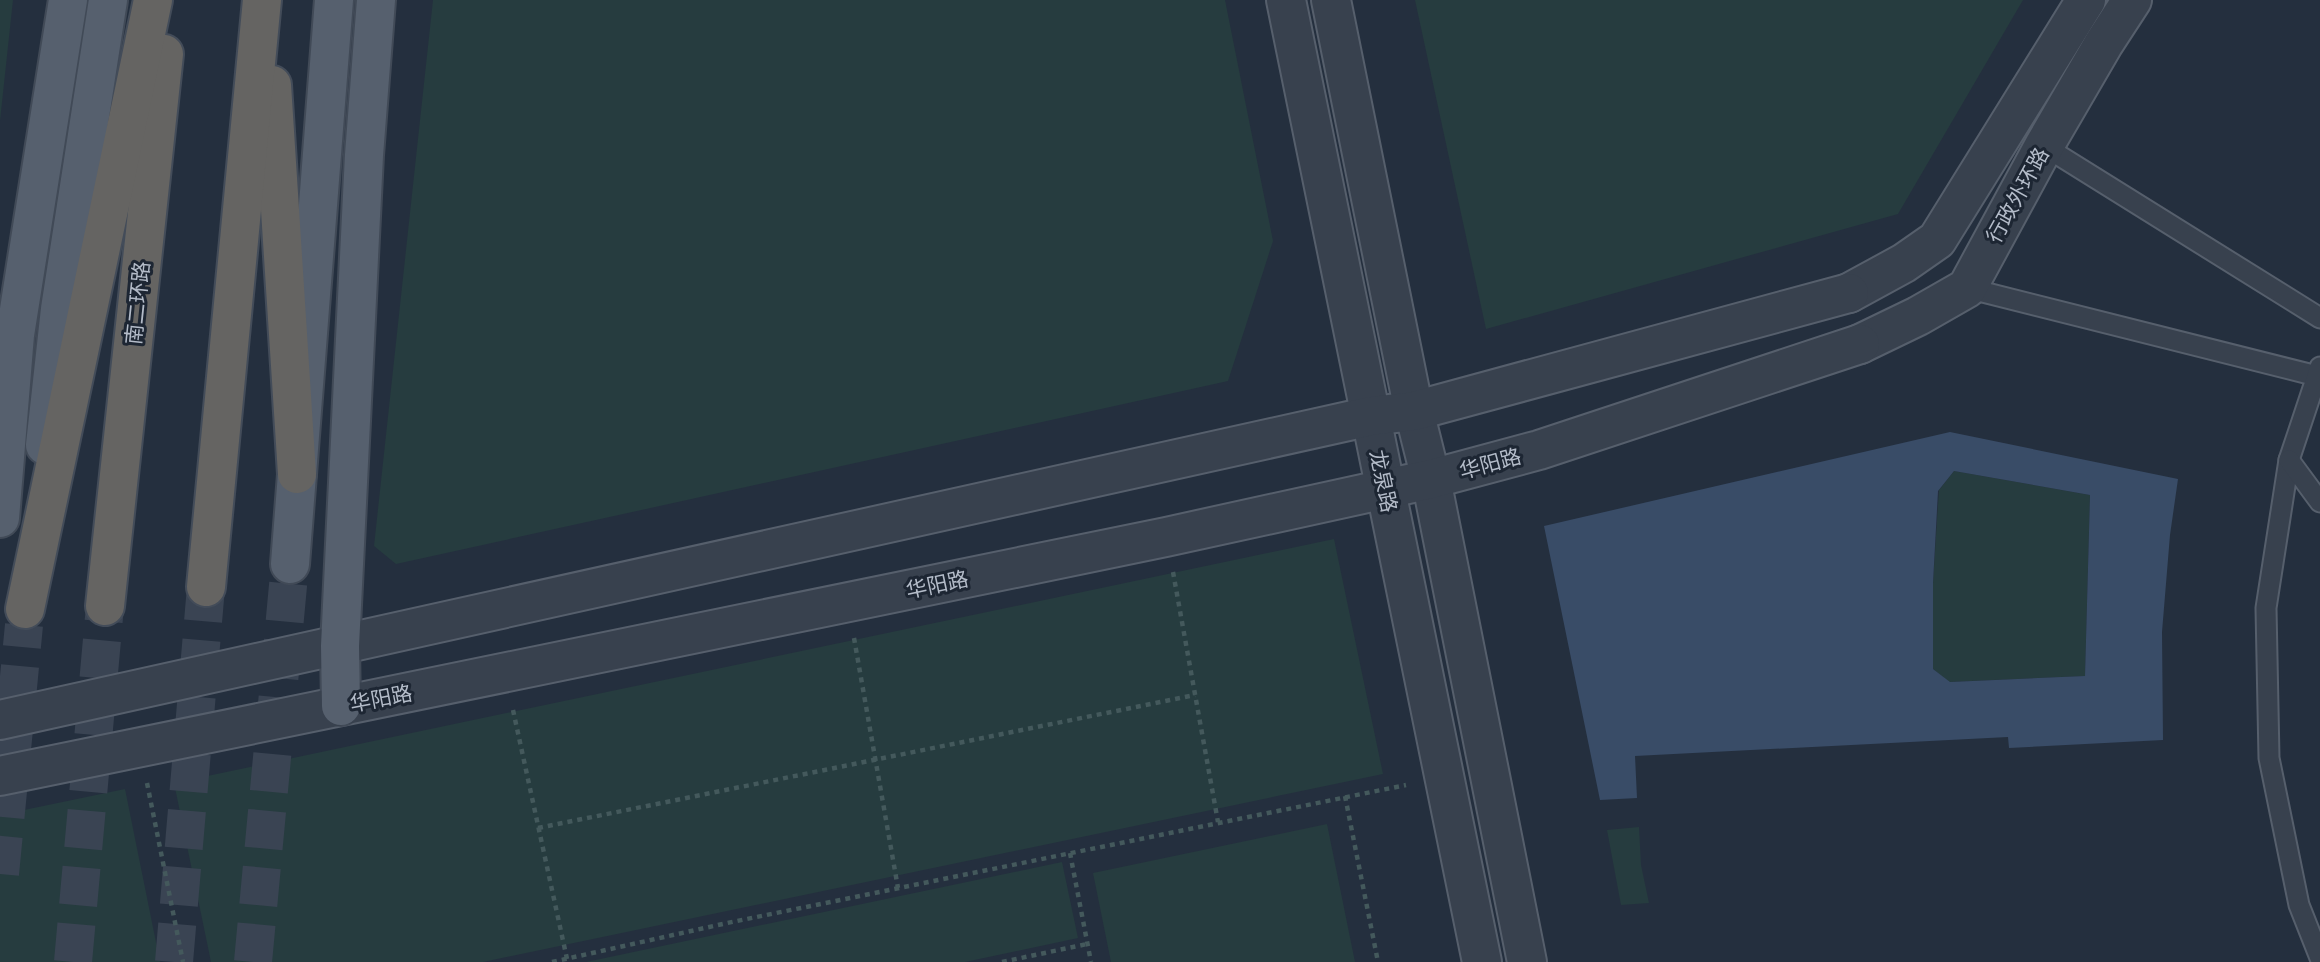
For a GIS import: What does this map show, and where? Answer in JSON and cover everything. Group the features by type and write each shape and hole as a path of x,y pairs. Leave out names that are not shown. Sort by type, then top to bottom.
{"highway":[{"path":"25,617 153,0"},
{"name":"南二环路","path":"105,606 170,0"},
{"path":"265,0 297,474"},
{"path":"206,587 265,0"}],"main road":[{"path":"0,518 15,335 68,0"},
{"path":"25,617 60,309 108,0"},
{"path":"290,564 334,0"},
{"path":"341,706 340,646 364,155 376,0"}],"street":[{"name":"龙泉路","path":"1286,0 1482,962"},
{"path":"1331,0 1414,411 1431,479 1527,962"},
{"name":"行政外环路","path":"1414,411 1849,293 1903,263 1937,240 2086,0"},
{"name":"行政外环路","path":"1966,288 2044,146 2132,0"},
{"name":"华阳路","path":"0,776 1166,537 1431,479 1539,450 1860,344 1918,316 1966,288"},
{"path":"0,720 1371,416 1414,411"}],"lane":[{"path":"2044,146 2320,318"},
{"path":"1966,288 2318,371 2289,460 2266,608 2269,758 2299,905 2320,958"},
{"path":"2289,460 2320,502"}],"path":[{"path":"1166,537 1218,822"},
{"path":"848,603 898,888"},
{"path":"505,673 567,959"},
{"path":"538,828 1195,695"},
{"path":"140,748 183,962"},
{"path":"552,962 898,888 1444,777"},
{"path":"1345,796 1378,962"},
{"path":"1069,853 1091,962"},
{"path":"1002,962 1087,944"}],"green space":[{"path":"0,0 13,0 0,121"},
{"path":"433,0 1225,0 1273,241 1228,381 396,564 374,546"},
{"path":"1415,0 2023,0 1898,214 1486,329"},
{"path":"1954,471 2090,495 2085,676 1949,682 1933,669 1933,583 1939,490"},
{"path":"1334,539 1383,774 483,962 211,962 174,783"},
{"path":"125,789 160,962 0,962 0,815"},
{"path":"1327,824 1355,962 1111,962 1093,873"},
{"path":"1639,827 1641,865 1649,903 1621,905 1607,830"},
{"path":"1062,862 1078,938 965,962 586,962"}],"water":[{"path":"1950,432 2178,479 2170,535 2162,632 2163,740 2009,748 2008,737 1635,756 1637,798 1600,800 1544,526","holes":["1954,471 2090,495 2085,676 1950,682 1933,669 1933,583 1938,491"]}],"tunnel":[{"path":"253,962 290,564"},
{"path":"174,962 206,587"},
{"path":"73,962 105,606"},
{"path":"0,874 24,625"}]}
